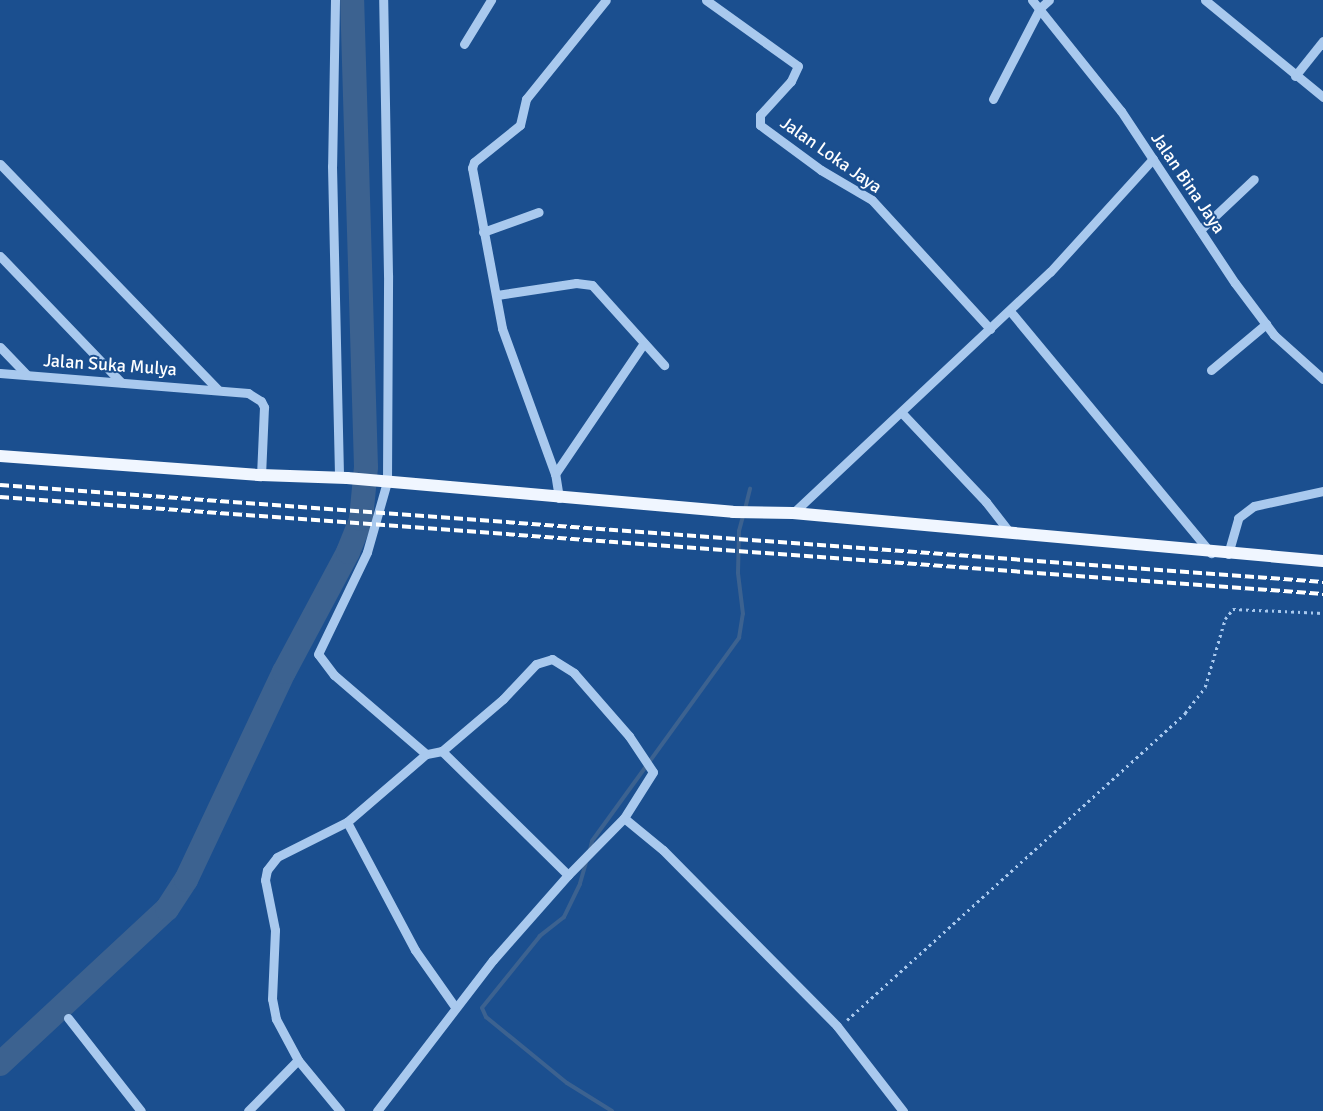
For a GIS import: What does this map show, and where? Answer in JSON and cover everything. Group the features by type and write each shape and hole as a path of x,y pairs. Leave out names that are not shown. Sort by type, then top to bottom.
{"main road":[{"path":"0,456 260,476 343,478 733,512 793,513 1009,531 1211,553 1323,561"}],"street":[{"path":"335,0 332,166 343,478"},
{"path":"383,0 388,275 382,482 368,552 318,654 334,675 426,754"},
{"path":"464,44 491,0"},
{"path":"559,498 554,474 502,328 497,295 471,174 474,162 520,125 526,99 606,0"},
{"name":"Jalan Loka Jaya","path":"706,0 798,66 791,81 760,115 760,125 821,170 872,200 990,329"},
{"path":"714,7 721,0"},
{"name":"Jalan Bina Jaya","path":"1032,0 1121,111 1200,230 1266,324 1323,379"},
{"path":"993,99 1040,8 1050,0"},
{"path":"1205,0 1295,76 1323,97"},
{"path":"1295,76 1323,41"},
{"path":"793,513 1050,272 1153,159"},
{"path":"0,164 217,389"},
{"path":"1200,230 1254,179"},
{"path":"483,232 540,212"},
{"path":"0,256 121,382"},
{"path":"497,295 589,284 664,365"},
{"path":"1010,310 1211,553"},
{"path":"1211,370 1266,324"},
{"path":"554,474 644,343"},
{"path":"0,347 27,375"},
{"name":"Jalan Suka Mulya","path":"0,373 243,392 261,401 264,413 260,476"},
{"path":"901,412 986,502 1009,531"},
{"path":"1228,554 1238,518 1254,506 1323,491"},
{"path":"340,1111 298,1060 272,1006 275,930 266,880 267,870 277,857 347,822 426,754 442,751 503,699 536,664 552,659 574,673 646,757 653,772 624,818 568,875 455,1008 377,1111"},
{"path":"442,751 568,875"},
{"path":"624,818 664,850 837,1026 903,1111"},
{"path":"347,822 415,950 455,1008"},
{"path":"68,1018 141,1111"},
{"path":"248,1111 298,1060"}],"path":[{"path":"837,1026 1185,712 1205,687 1226,619 1233,609 1323,613"}],"waterway":[{"path":"0,1064 167,909 186,880 284,672 348,552 361,519 366,467 352,0"},
{"path":"745,509 750,489"},
{"path":"590,850 592,841 739,638 743,614 738,573 739,531 743,516"},
{"path":"587,859 580,884 564,917 540,936 482,1008 486,1017 567,1083 612,1111"}],"railway":[{"path":"0,485 1323,582"},
{"path":"0,497 1323,594"}]}
